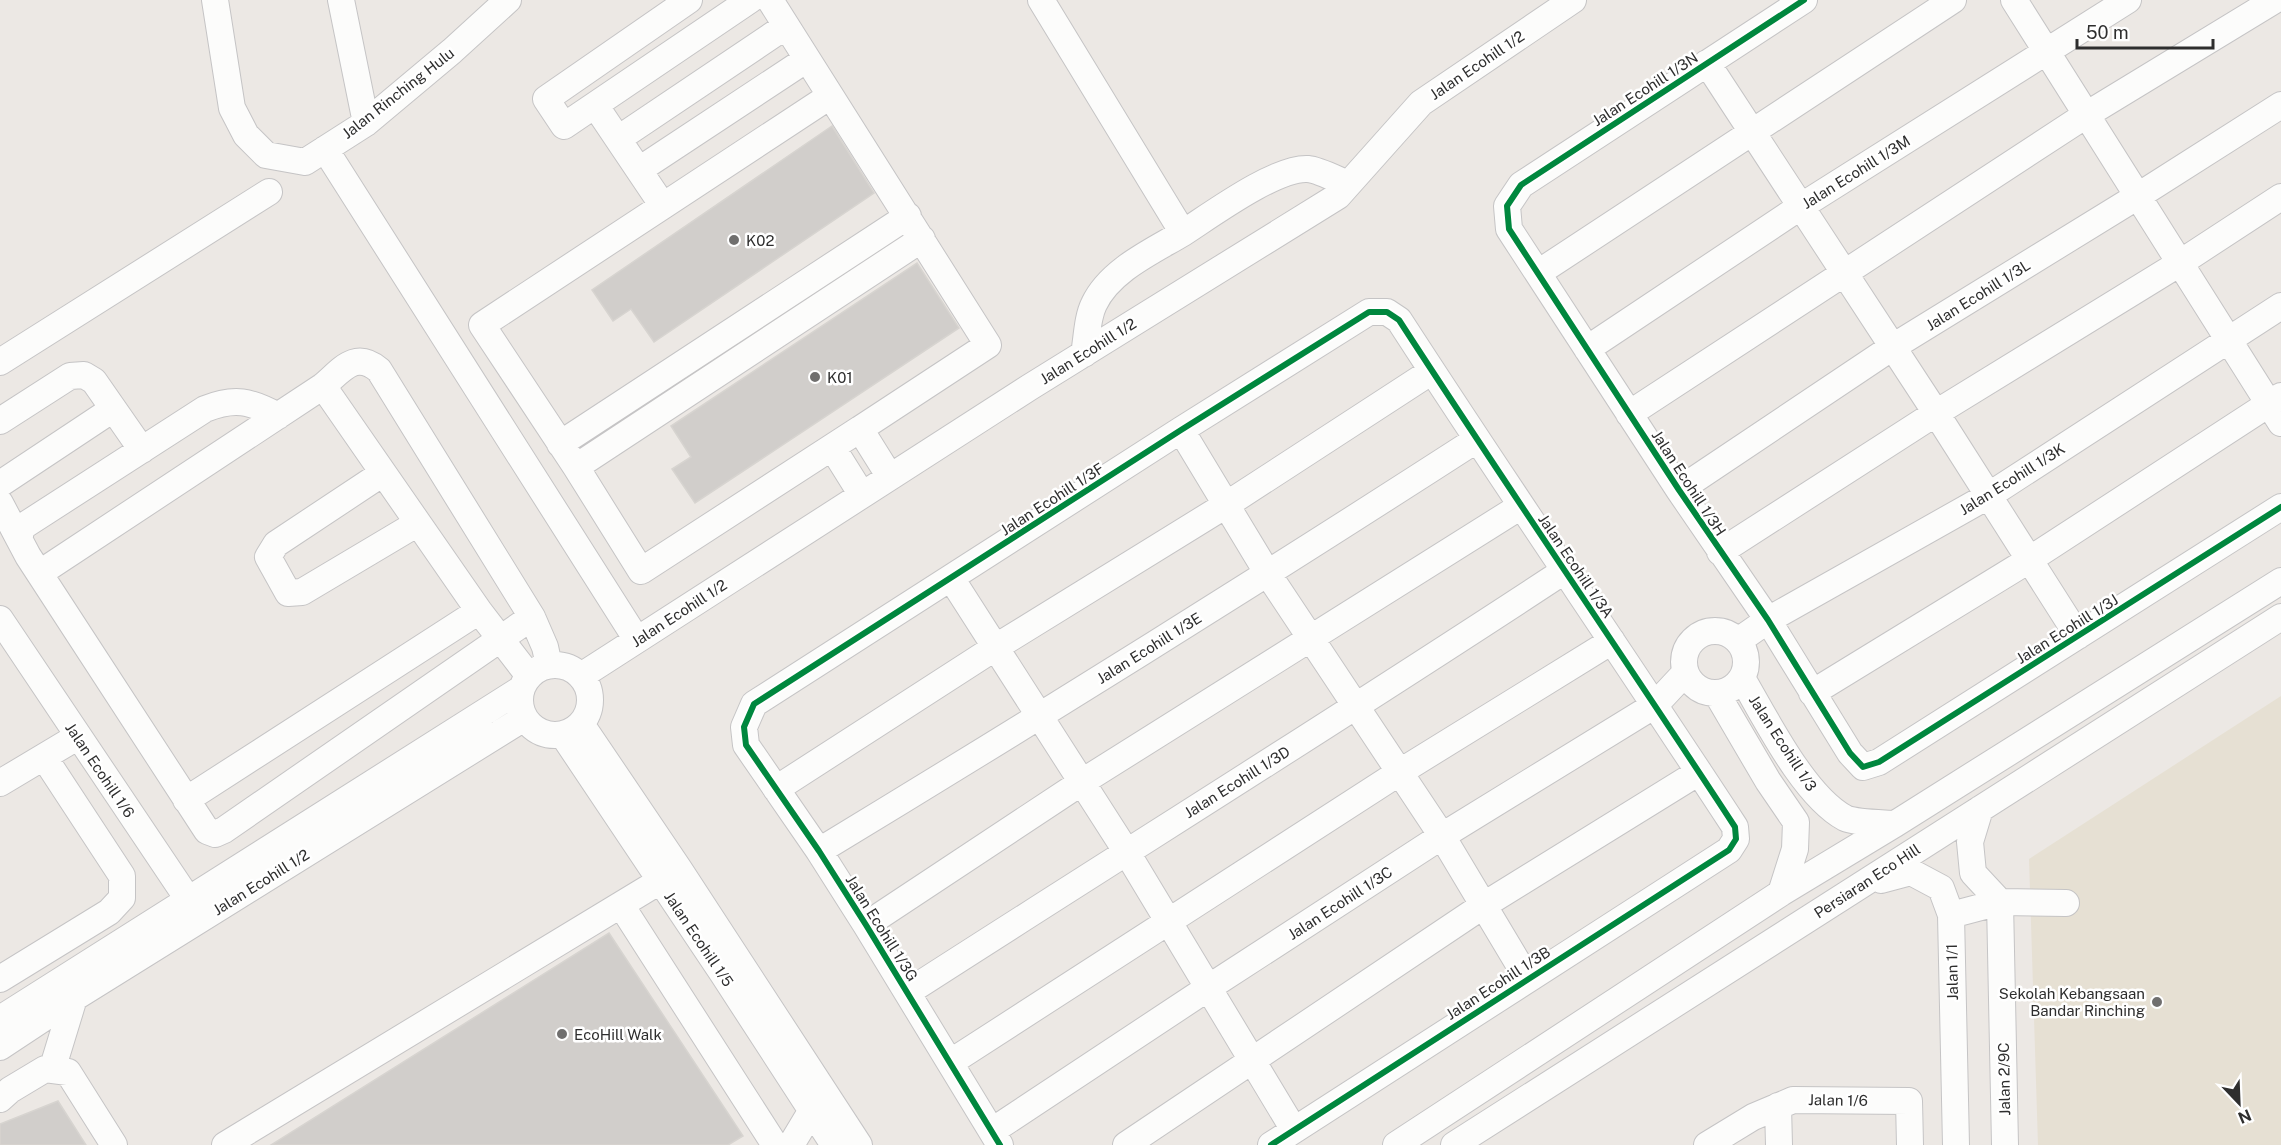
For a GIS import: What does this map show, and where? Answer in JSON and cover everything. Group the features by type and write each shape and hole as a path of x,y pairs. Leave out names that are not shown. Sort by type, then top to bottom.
{"street":[{"name":"Jalan Rinching Hulu","path":"214,0 232,108 246,135 266,155 305,162 366,123 453,51 508,0"},
{"path":"341,0 366,123"},
{"path":"680,3 546,99 564,126 750,0"},
{"path":"770,0 988,345 640,571 576,467 482,325 830,96"},
{"path":"1041,0 1183,233"},
{"name":"Jalan Ecohill 1/2","path":"581,676 890,477 1338,196 1421,103 1573,0"},
{"name":"Jalan Ecohill 1/3N","path":"1507,206 1521,185 1804,0"},
{"path":"1538,273 1953,0"},
{"path":"1812,693 2277,407 2228,339 2014,0"},
{"name":"Jalan Ecohill 1/3M","path":"1587,349 1800,207 2128,0"},
{"path":"1629,414 2086,115 2275,0"},
{"path":"618,139 786,26"},
{"path":"639,170 807,59"},
{"path":"1707,63 1891,348 1936,413 2078,636"},
{"path":"595,105 663,206"},
{"name":"Jalan Ecohill 1/3L","path":"1679,490 1891,348 2281,105"},
{"path":"325,149 637,640"},
{"path":"1084,354 1093,305 1105,286 1127,267 1276,176 1308,169 1348,184"},
{"path":"0,362 269,192"},
{"path":"1720,552 1936,413 2180,263 2281,197"},
{"name":"Jalan Ecohill 1/3H","path":"1507,206 1509,229 1720,552 1768,620 1850,753 1863,767"},
{"path":"560,444 908,216"},
{"path":"576,467 922,239"},
{"name":"Jalan Ecohill 1/3K","path":"1738,641 1768,620 1988,496 2281,306"},
{"name":"Jalan Ecohill 1/3F","path":"744,727 754,704 1181,430 1370,312 1387,312"},
{"name":"Jalan Ecohill 1/3A","path":"1387,312 1399,320 1476,440 1655,705 1735,827 1736,839"},
{"path":"39,572 323,386 349,364 368,361 379,370 532,617 545,647 519,708 524,718 531,727 551,736 572,729 590,705 590,695 581,676 572,669 533,677"},
{"path":"776,789 996,647 1226,505 1432,371"},
{"path":"0,421 70,376 84,375 94,381 142,450"},
{"path":"323,386 499,639 533,677"},
{"path":"20,539 22,526 205,409 234,401 255,404 278,416"},
{"path":"0,484 113,409"},
{"path":"860,429 890,477"},
{"path":"1181,430 1268,574 1442,836 1527,978"},
{"name":"Jalan Ecohill 1/3E","path":"819,851 1268,574 1476,440"},
{"path":"832,447 862,495"},
{"path":"383,473 276,544 268,558 288,593 302,592 418,523"},
{"path":"0,503 39,572 186,800 207,831 215,834 532,617"},
{"path":"866,925 1082,782 1521,506"},
{"name":"Jalan Ecohill 1/3J","path":"1863,767 1879,762 2281,507"},
{"name":"Jalan Ecohill 1/3D","path":"908,992 1126,851 1357,707 1564,571"},
{"path":"951,578 1126,851 1294,1130"},
{"path":"1396,1145 1781,893 1896,824 2281,581"},
{"path":"186,800 479,611"},
{"name":"Persiaran Eco Hill","path":"1454,1145 2281,617"},
{"name":"Jalan Ecohill 1/6","path":"0,619 195,910"},
{"path":"1717,694 1697,689 1685,673 1684,654 1688,645 1695,638 1712,631 1722,632 1738,641"},
{"path":"951,1062 1400,772 1612,641"},
{"name":"Jalan Ecohill 1/3","path":"1738,641 1746,659 1746,669 1735,686 1717,694 1768,781 1796,822 1795,849 1781,893"},
{"name":"Jalan Ecohill 1/3C","path":"996,1138 1208,988 1442,836 1655,705 1685,673"},
{"name":"Jalan Ecohill 1/2","path":"0,1047 74,998 195,910 533,677"},
{"name":"Jalan Ecohill 1/3","path":"1742,678 1794,764 1819,798 1847,819 1896,824"},
{"name":"Jalan Ecohill 1/2","path":"0,1019 195,910 524,718"},
{"name":"Jalan Ecohill 1/3G","path":"744,727 746,745 819,851 996,1138"},
{"path":"572,729 679,869 859,1145"},
{"name":"Jalan Ecohill 1/5","path":"572,729 660,881 834,1145"},
{"path":"0,783 77,737"},
{"path":"0,979 109,912 122,898 122,876 44,757"},
{"path":"1126,1145 1484,905 1699,772"},
{"path":"1980,809 1970,842 1973,873 2000,902"},
{"name":"Jalan Ecohill 1/3B","path":"1270,1145 1729,850 1736,839"},
{"name":"Jalan 1/1","path":"1859,887 1911,872 1941,888 1951,915 1956,1145"},
{"path":"225,1145 660,881"},
{"path":"1951,915 2000,902 2066,903"},
{"name":"Jalan 2/9C","path":"2000,902 2005,1145"},
{"path":"621,905 775,1145"},
{"path":"52,1070 74,998"},
{"path":"0,1099 10,1090 45,1069 68,1072 114,1145"},
{"name":"Jalan 1/6","path":"1707,1145 1753,1118 1793,1100 1909,1101 1910,1145"},
{"path":"1778,1106 1779,1145"},
{"path":"791,1145 812,1110"}],"shaded area":[{"name":"Sekolah Kebangsaan Bandar Rinching","path":"2281,696 2281,1145 2038,1145 2029,859"}],"building":[{"name":"K02","path":"832,126 874,193 654,342 631,309 613,321 592,290"},
{"name":"K01","path":"917,263 959,328 695,503 672,469 691,457 671,426"},
{"name":"EcoHill Walk","path":"609,933 743,1136 728,1145 271,1145"},
{"path":"58,1101 86,1145 0,1145 0,1124"}],"cycle path":[{"path":"1804,0 1521,185 1507,206 1509,229 1679,490 1768,620 1850,753 1863,767 1879,762 2281,507"},
{"path":"1000,1145 866,925 819,851 746,745 744,727 754,704 1369,312 1387,312 1399,320 1693,763 1735,827 1736,839 1729,850 1271,1145"}],"place":[{"name":"K02","path":"734,240"},
{"name":"K01","path":"815,377"},
{"name":"Sekolah Kebangsaan Bandar Rinching","path":"2157,1002"},
{"name":"EcoHill Walk","path":"562,1034"}]}
